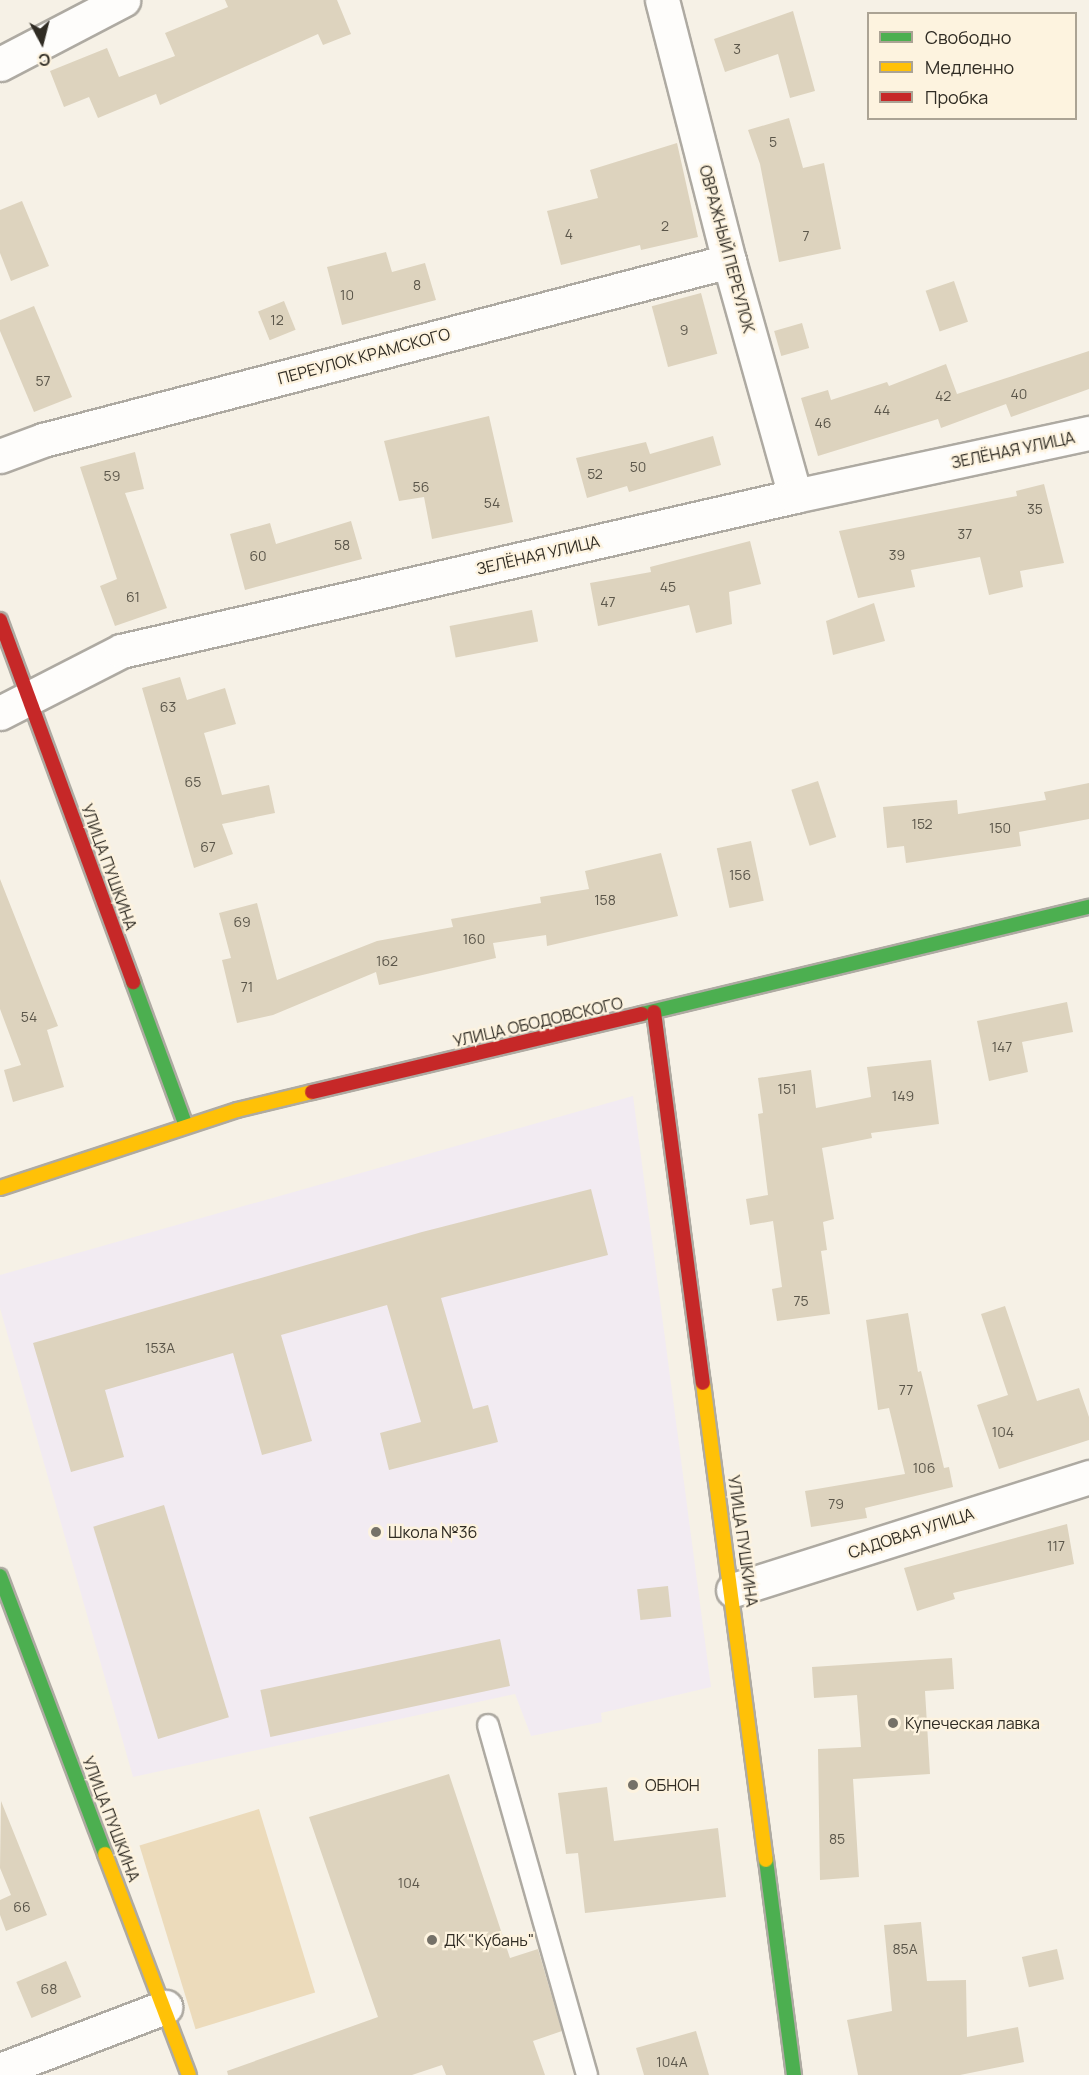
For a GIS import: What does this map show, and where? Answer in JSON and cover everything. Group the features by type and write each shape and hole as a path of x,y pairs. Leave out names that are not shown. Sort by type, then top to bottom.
{"street":[{"path":"0,64 123,0"},
{"name":"ОВРАЖНЫЙ ПЕРЕУЛОК","path":"662,0 729,261 795,496"},
{"name":"ПЕРЕУЛОК КРАМСКОГО","path":"0,456 43,440 729,261"},
{"name":"ЗЕЛЁНАЯ УЛИЦА","path":"0,713 31,700 121,651 795,496 1089,434"},
{"name":"УЛИЦА ПУШКИНА","path":"0,620 186,1126"},
{"name":"УЛИЦА ОБОДОВСКОГО","path":"0,1188 237,1110 1089,907"},
{"name":"УЛИЦА ПУШКИНА","path":"654,1012 733,1590 794,2075"},
{"name":"САДОВАЯ УЛИЦА","path":"733,1590 1089,1477"},
{"name":"УЛИЦА ПУШКИНА","path":"0,1576 189,2075"},
{"path":"0,2070 165,2007"}],"lane":[{"path":"488,1725 587,2075"}],"shaded area":[{"name":"Школа №36","path":"633,1096 711,1687 601,1713 602,1722 531,1736 515,1694 133,1777 0,1308 0,1275"},
{"path":"259,1809 315,1993 196,2029 139,1846"}],"building":[{"path":"225,0 337,0 351,34 323,45 318,34 160,105 156,94 98,118 89,97 64,107 50,71 107,48 119,77 175,56 165,33 228,7"},
{"path":"793,11 815,91 790,98 778,54 725,72 714,39"},
{"path":"789,118 803,168 824,163 841,249 779,262 760,164 748,130"},
{"path":"677,143 698,237 641,250 640,245 561,265 547,211 598,198 590,170"},
{"path":"22,201 49,266 11,281 0,253 0,210"},
{"path":"386,252 392,272 425,263 436,300 342,325 327,267"},
{"path":"954,281 968,322 940,331 926,291"},
{"path":"701,293 717,354 668,367 652,306"},
{"path":"284,301 296,330 270,340 258,311"},
{"path":"34,306 72,397 34,412 0,331 0,320"},
{"path":"802,323 809,348 781,356 774,331"},
{"path":"1089,351 1089,389 1011,417 1006,404 941,428 938,419 818,456 801,398 828,390 831,400 887,382 889,386 946,364 957,394"},
{"path":"489,416 513,522 432,539 424,497 399,501 384,441"},
{"path":"713,436 721,465 629,492 627,486 587,498 576,458 646,442 650,454"},
{"path":"135,452 144,489 125,493 167,608 115,626 100,586 117,579 80,467"},
{"path":"1044,484 1064,563 1020,571 1023,587 989,595 980,557 911,570 915,587 858,598 839,531 1017,496 1016,491"},
{"path":"351,521 362,559 245,590 230,534 270,523 276,544"},
{"path":"750,541 761,584 729,592 732,624 696,633 689,605 598,626 590,583 651,572 650,567"},
{"path":"874,603 885,641 833,655 826,621"},
{"path":"532,610 538,641 456,657 450,626"},
{"path":"180,677 187,700 225,688 236,724 204,733 222,795 269,785 275,813 222,824 233,854 194,868 142,688"},
{"path":"818,781 836,837 810,846 791,790"},
{"path":"1089,783 1089,819 1019,832 1021,846 906,863 904,846 887,848 883,807 957,800 958,814 1046,800 1044,792"},
{"path":"751,841 764,901 729,908 717,848"},
{"path":"661,853 678,916 547,946 546,935 493,943 496,958 379,985 376,972 273,1015 237,1023 222,960 231,958 219,913 257,903 277,980 377,941 453,927 451,919 541,903 540,897 589,889 585,871"},
{"path":"0,879 58,1026 47,1030 64,1087 13,1102 4,1070 21,1065 0,1009"},
{"path":"1067,1002 1073,1032 1022,1042 1028,1072 989,1081 977,1021"},
{"path":"931,1060 939,1124 871,1133 872,1138 822,1148 834,1219 823,1222 827,1250 821,1251 830,1314 777,1321 772,1289 782,1287 773,1221 750,1225 746,1199 768,1195 758,1114 763,1113 758,1078 811,1070 816,1108 871,1097 867,1067"},
{"path":"591,1189 608,1255 441,1298 473,1409 488,1405 498,1442 389,1470 380,1433 421,1422 387,1305 281,1335 312,1441 262,1455 233,1353 105,1390 124,1457 71,1472 33,1343 422,1232"},
{"path":"1005,1306 1037,1401 1079,1388 1089,1417 1089,1440 999,1469 977,1405 1008,1395 981,1314"},
{"path":"908,1313 918,1372 921,1371 944,1468 949,1467 953,1487 865,1508 867,1518 811,1527 805,1491 905,1474 889,1408 878,1410 866,1320"},
{"path":"164,1505 229,1717 158,1739 93,1527"},
{"path":"1067,1524 1074,1564 953,1593 955,1599 917,1611 904,1568"},
{"path":"668,1586 671,1617 640,1620 637,1589"},
{"path":"500,1639 510,1686 270,1737 260,1690"},
{"name":"Купеческая лавка","path":"952,1658 954,1689 925,1691 930,1774 853,1779 859,1877 820,1880 818,1749 861,1747 857,1695 814,1698 812,1667"},
{"name":"ДК \"Кубань\"","path":"449,1774 510,1958 538,1949 562,2031 533,2041 545,2075 446,2075 442,2065 412,2075 228,2075 227,2071 378,2017 309,1817"},
{"path":"607,1787 614,1841 718,1828 726,1897 585,1913 578,1853 566,1854 558,1793"},
{"path":"1,1801 47,1915 6,1931 0,1915 0,1900 11,1895 0,1868"},
{"path":"921,1922 927,1981 966,1980 967,2037 1018,2027 1024,2062 960,2075 858,2075 847,2020 892,2011 884,1925"},
{"path":"1057,1949 1064,1979 1029,1987 1022,1957"},
{"path":"66,1961 81,1997 32,2018 16,1982"},
{"path":"696,2031 709,2075 644,2075 636,2048"}],"traffic: fast":[{"path":"642,1014 1089,907"},
{"path":"133,982 186,1126"},
{"path":"0,1576 105,1854"},
{"path":"766,1860 794,2075"}],"traffic: slow":[{"path":"0,1188 237,1110 312,1092"},
{"path":"703,1383 766,1860"},
{"path":"105,1854 189,2075"}],"traffic: jam":[{"path":"0,620 133,982"},
{"path":"654,1012 703,1383"},
{"path":"312,1092 642,1014"}],"place":[{"name":"Школа №36","path":"376,1532"},
{"name":"Купеческая лавка","path":"893,1723"},
{"name":"ОБНОН","path":"633,1785"},
{"name":"ДК \"Кубань\"","path":"432,1940"}]}
